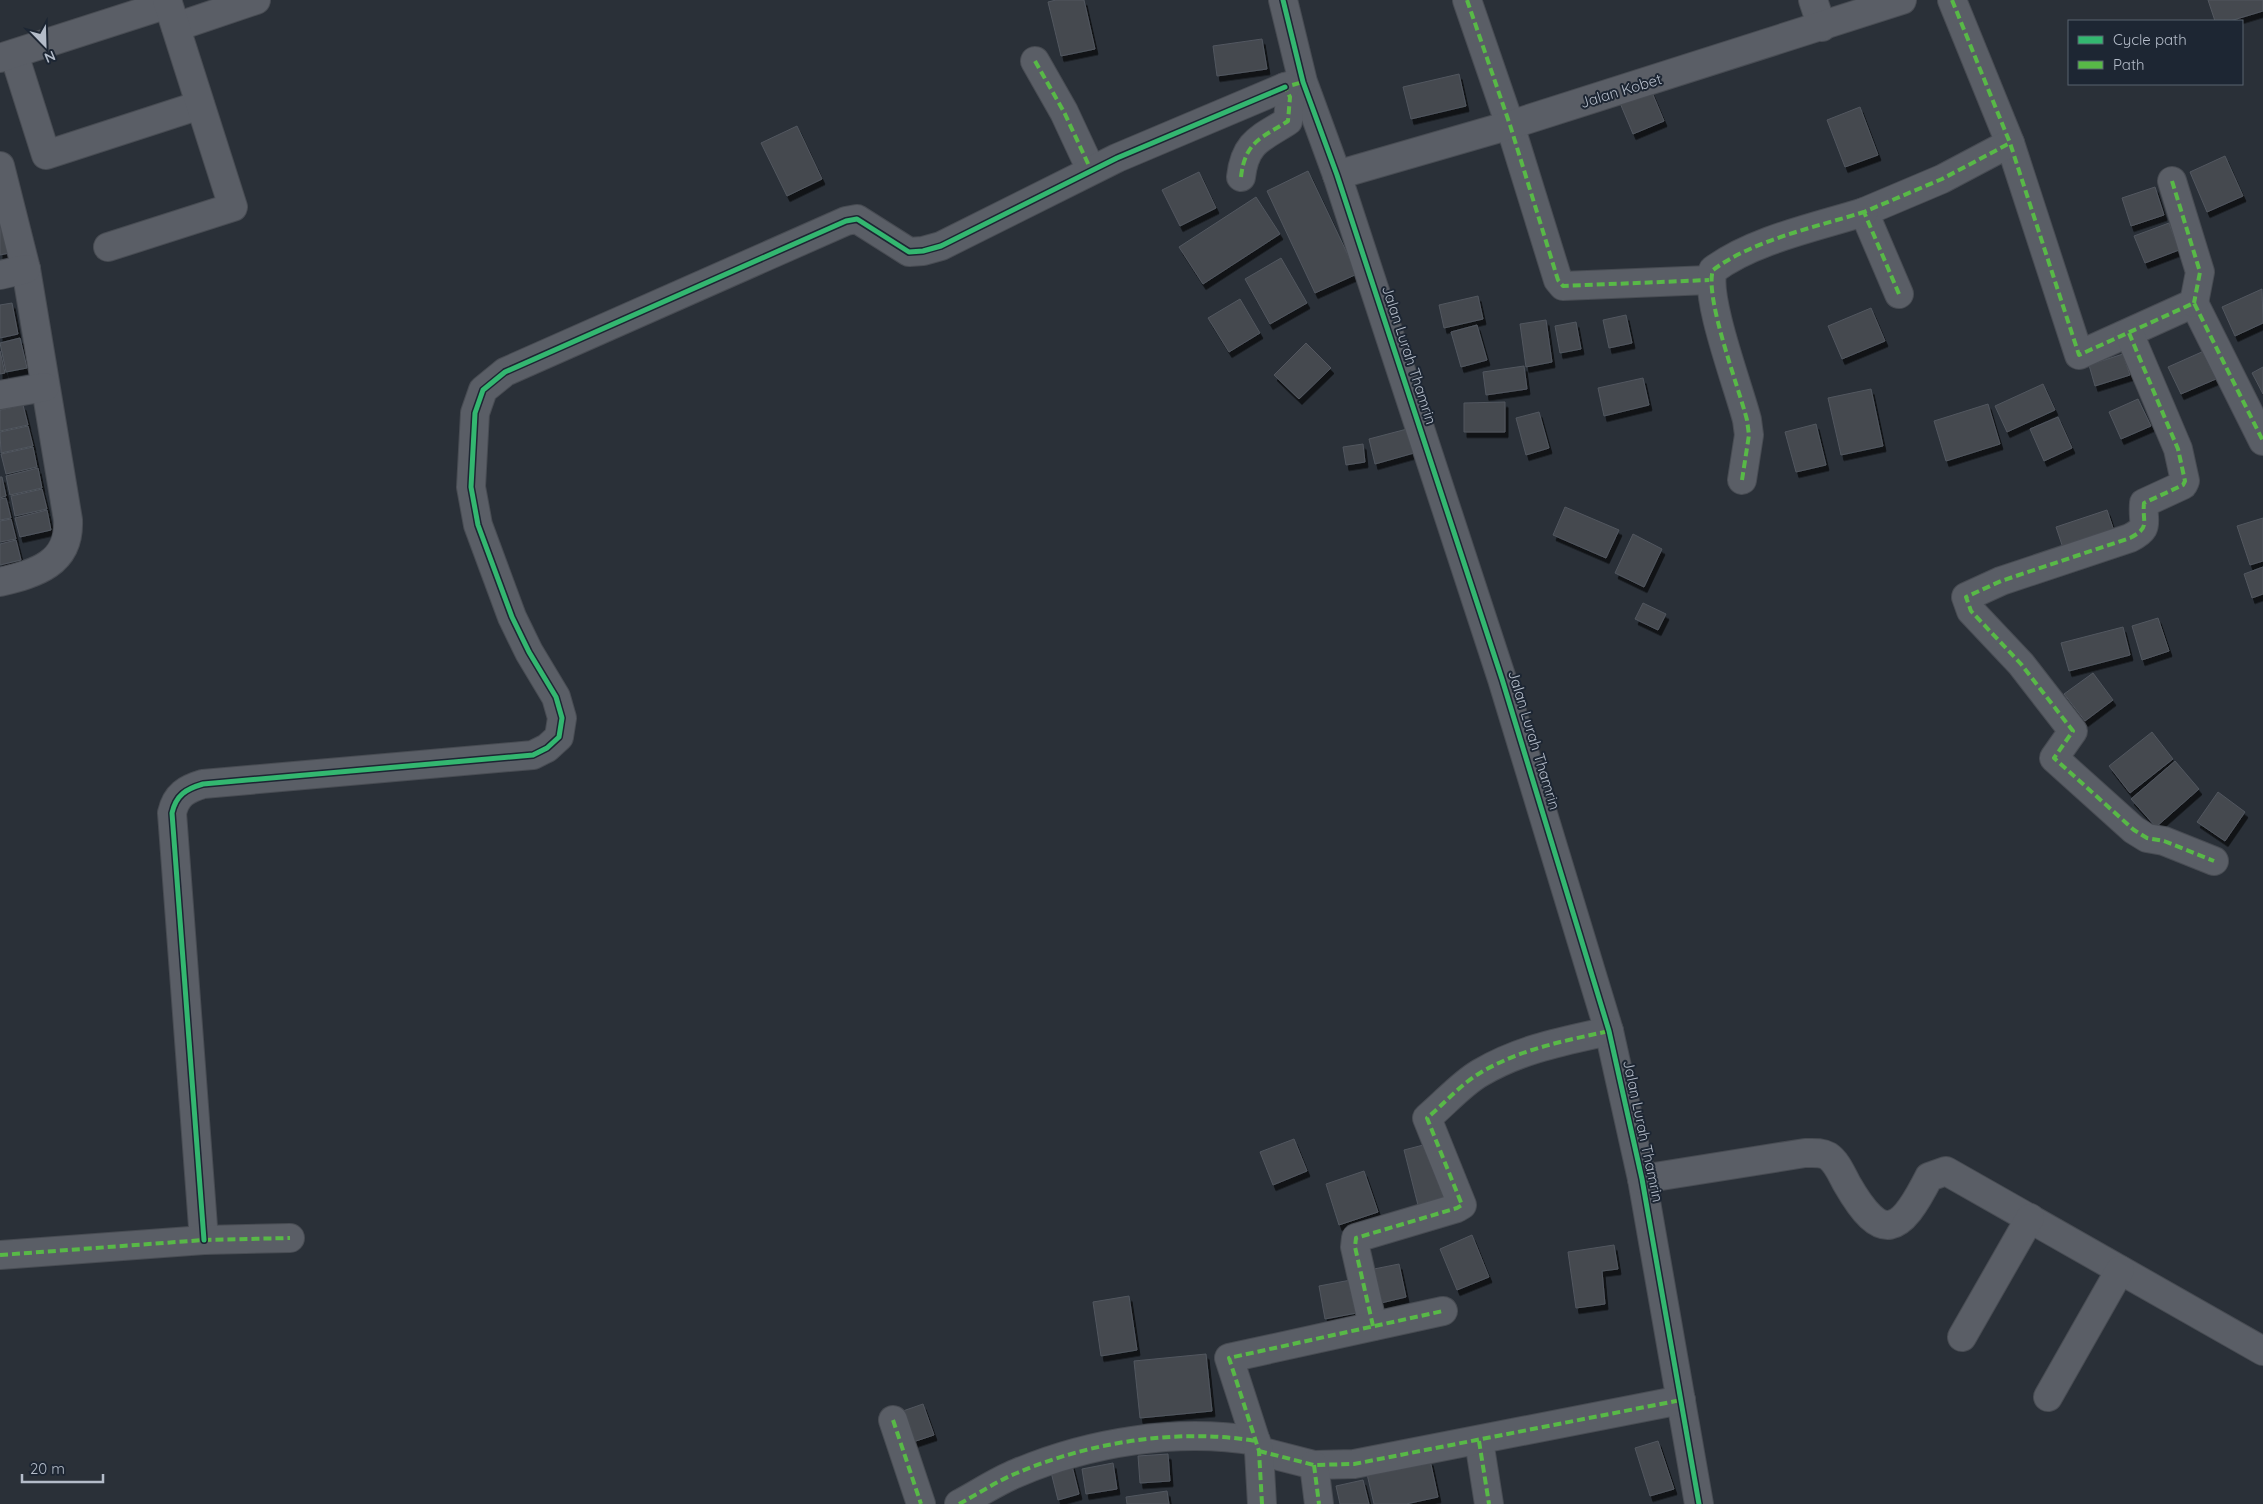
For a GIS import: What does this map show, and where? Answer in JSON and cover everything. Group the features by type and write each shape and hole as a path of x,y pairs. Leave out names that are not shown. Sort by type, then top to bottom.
{"street":[{"path":"200,105 46,154 7,56 170,10 256,0"},
{"name":"Jalan Lurah Thamrin","path":"1283,0 1294,85 1337,175 1502,679 1609,1031 1642,1179 1699,1504"},
{"path":"1467,0 1510,125 1558,280 1563,286 1709,280"},
{"path":"1813,0 1822,28"},
{"name":"Jalan Kobet","path":"1337,175 1510,125 1822,28 1902,0"},
{"path":"1952,0 2010,143 2079,355 2194,303"},
{"path":"108,247 233,207 170,10"},
{"path":"1035,61 1064,112 1090,170"},
{"path":"204,1240 172,813 174,802 181,793 202,784 533,755 546,748 559,737 562,718 556,697 512,617 478,525 471,487 475,413 483,390 505,372 846,221 857,219 909,252 923,251 941,246 1090,170 1294,85"},
{"path":"1241,176 1243,162 1254,142 1288,121 1290,97 1294,85"},
{"path":"1742,480 1749,435 1747,420 1712,302 1709,280 1712,270 1739,254 1776,239 1864,212 1942,179 2010,143"},
{"path":"0,166 26,269 68,520 68,537 59,555 52,562 26,575 0,582"},
{"path":"2172,180 2200,272 2194,303 2263,441"},
{"path":"1864,212 1899,294"},
{"path":"0,275 26,269"},
{"path":"2129,333 2178,449 2185,481 2183,485 2144,504 2145,527 2141,532 2130,538 2001,581 1966,597 1971,611 2027,670 2073,731 2054,758 2134,830 2147,838 2164,841 2214,861"},
{"path":"0,395 45,387"},
{"path":"1372,1326 1355,1247 1356,1238 1462,1205 1427,1118 1479,1073 1513,1056 1544,1045 1609,1031"},
{"path":"1642,1179 1805,1153 1821,1153 1833,1161 1860,1206 1877,1224 1889,1225 1898,1222 1916,1204 1930,1178 1946,1171 2263,1351"},
{"path":"1962,1337 2030,1218"},
{"path":"0,1255 204,1240 290,1238"},
{"path":"2048,1397 2120,1270"},
{"path":"1262,1504 1258,1446 1229,1358 1443,1311"},
{"path":"959,1504 1016,1473 1097,1447 1176,1437 1204,1436 1258,1446 1314,1465 1354,1464 1681,1400"},
{"path":"893,1420 921,1504"},
{"path":"1479,1441 1489,1504"},
{"path":"1314,1465 1320,1504"}],"building":[{"path":"1056,0 1084,0 1095,49 1061,56 1048,2"},
{"path":"2208,0 2263,0 2263,11 2233,20 2215,20"},
{"path":"1262,39 1267,69 1217,76 1213,46"},
{"path":"1459,74 1466,106 1411,119 1403,87"},
{"path":"1651,90 1664,121 1633,134 1620,103"},
{"path":"1860,107 1878,155 1845,167 1827,120"},
{"path":"797,126 822,179 787,196 761,143"},
{"path":"2225,156 2243,196 2207,212 2190,172"},
{"path":"1308,171 1357,274 1315,293 1267,191"},
{"path":"1199,172 1216,208 1180,226 1162,190"},
{"path":"2155,187 2164,215 2131,226 2122,198"},
{"path":"1256,197 1280,234 1203,284 1179,247"},
{"path":"0,223 2,223 9,253 0,255"},
{"path":"2169,223 2179,250 2145,263 2134,236"},
{"path":"1281,258 1307,303 1270,324 1245,279"},
{"path":"2262,289 2263,323 2235,336 2222,307"},
{"path":"1478,296 1483,319 1444,328 1439,305"},
{"path":"1240,299 1260,333 1229,352 1208,318"},
{"path":"12,303 18,334 0,338 0,305"},
{"path":"1871,308 1885,341 1842,359 1828,326"},
{"path":"1626,315 1632,343 1609,348 1603,320"},
{"path":"1546,320 1552,362 1526,367 1520,324"},
{"path":"1576,322 1581,349 1560,353 1555,326"},
{"path":"1477,325 1487,360 1461,367 1451,332"},
{"path":"20,338 27,368 6,372 0,343"},
{"path":"1306,343 1331,368 1299,399 1274,375"},
{"path":"0,351 5,373 0,374"},
{"path":"2204,351 2216,379 2181,394 2168,367"},
{"path":"2123,354 2130,375 2095,386 2089,365"},
{"path":"1524,366 1527,389 1486,395 1483,372"},
{"path":"2263,367 2263,394 2252,373"},
{"path":"1643,378 1649,405 1604,416 1598,388"},
{"path":"2043,384 2055,410 2007,432 1995,406"},
{"path":"1871,389 1883,446 1841,455 1828,398"},
{"path":"2138,399 2151,426 2121,439 2109,412"},
{"path":"1505,402 1505,432 1464,432 1464,403"},
{"path":"1988,404 2000,444 1946,461 1934,421"},
{"path":"23,405 28,425 0,431 0,410"},
{"path":"1539,412 1549,448 1526,455 1516,418"},
{"path":"2058,417 2072,448 2044,461 2030,429"},
{"path":"1816,424 1826,465 1796,472 1785,432"},
{"path":"28,426 33,446 1,453 0,432"},
{"path":"1407,429 1414,453 1375,464 1369,439"},
{"path":"1363,444 1365,462 1346,465 1343,447"},
{"path":"33,447 37,467 6,474 1,454"},
{"path":"38,468 42,488 10,495 6,476"},
{"path":"0,477 2,477 6,496 0,498"},
{"path":"42,489 47,509 15,516 11,496"},
{"path":"6,498 11,518 0,520 0,499"},
{"path":"1565,507 1619,530 1606,558 1553,535"},
{"path":"47,510 51,530 20,537 15,518"},
{"path":"2107,510 2116,537 2065,554 2056,527"},
{"path":"2263,518 2263,561 2250,565 2237,526"},
{"path":"11,519 16,539 0,542 0,521"},
{"path":"1633,534 1662,549 1644,587 1615,573"},
{"path":"16,540 21,560 0,565 0,544"},
{"path":"2263,567 2263,594 2252,598 2244,574"},
{"path":"1643,603 1666,614 1658,630 1635,619"},
{"path":"2158,618 2169,651 2142,660 2132,626"},
{"path":"2123,627 2130,655 2069,671 2061,643"},
{"path":"2093,673 2113,700 2085,721 2064,694"},
{"path":"2152,732 2173,759 2130,793 2109,766"},
{"path":"2175,761 2199,789 2156,827 2131,799"},
{"path":"2218,792 2245,812 2225,841 2197,822"},
{"path":"1294,1139 1307,1171 1273,1185 1260,1152"},
{"path":"1435,1142 1451,1205 1420,1213 1404,1150"},
{"path":"1364,1171 1378,1212 1339,1225 1326,1184"},
{"path":"1472,1235 1489,1277 1457,1290 1440,1249"},
{"path":"1614,1245 1618,1269 1602,1271 1605,1304 1576,1308 1568,1252"},
{"path":"1399,1264 1406,1297 1381,1303 1374,1269"},
{"path":"1356,1279 1362,1312 1325,1319 1319,1286"},
{"path":"1129,1296 1137,1350 1101,1356 1093,1302"},
{"path":"1206,1354 1212,1411 1140,1418 1134,1361"},
{"path":"923,1404 934,1435 910,1443 900,1412"},
{"path":"1658,1441 1674,1489 1650,1496 1635,1448"},
{"path":"1168,1454 1170,1481 1140,1483 1138,1456"},
{"path":"1430,1460 1438,1497 1406,1504 1374,1504 1367,1474"},
{"path":"1071,1462 1079,1494 1058,1500 1050,1468"},
{"path":"1113,1463 1117,1489 1086,1494 1082,1469"},
{"path":"1363,1480 1369,1504 1340,1504 1336,1486"},
{"path":"1167,1491 1169,1504 1127,1504 1126,1497"}],"marked path":[{"path":"1467,0 1510,125 1558,280 1563,286 1709,280"},
{"path":"1952,0 2010,143 2079,355 2194,303 2263,441"},
{"path":"1035,61 1064,112 1091,170"},
{"path":"1241,177 1246,155 1256,142 1288,121 1290,97 1285,87 1303,82"},
{"path":"1899,294 1864,212 1942,179 2010,143"},
{"path":"2172,181 2200,272 2194,303"},
{"path":"1742,480 1749,435 1747,420 1713,300 1713,270 1747,250 1766,242 1864,212"},
{"path":"2129,333 2178,449 2185,481 2183,485 2144,503 2143,528 2130,538 2001,581 1966,597 1971,611 2021,664 2073,731 2054,758 2134,830 2147,838 2164,841 2214,861"},
{"path":"1373,1326 1355,1247 1356,1238 1462,1205 1427,1118 1466,1083 1495,1065 1543,1047 1609,1031"},
{"path":"0,1255 204,1240 290,1238"},
{"path":"1262,1504 1259,1451 1229,1358 1443,1311"},
{"path":"1259,1451 1314,1465 1354,1464 1681,1400"},
{"path":"893,1420 921,1504"},
{"path":"959,1504 1017,1473 1045,1462 1104,1446 1134,1440 1165,1437 1226,1437 1256,1441"},
{"path":"1479,1441 1489,1504"},
{"path":"1314,1465 1319,1504"}],"cycle path":[{"path":"1283,0 1303,82 1337,175 1502,679 1609,1031 1642,1179 1699,1504"},
{"path":"204,1240 172,813 179,797 192,788 203,784 533,755 547,748 559,737 562,718 556,697 529,652 512,617 478,525 471,487 475,413 483,390 505,372 846,221 857,219 909,252 923,251 941,246 1117,158 1285,87"}]}
